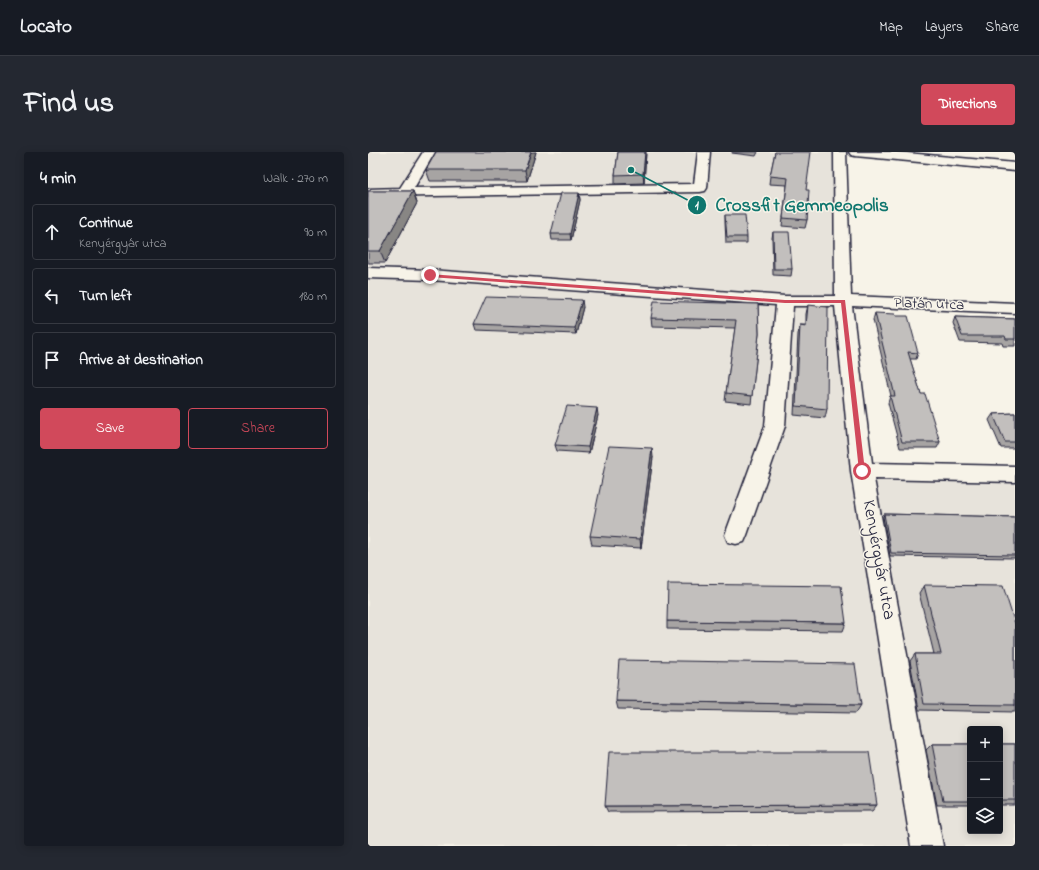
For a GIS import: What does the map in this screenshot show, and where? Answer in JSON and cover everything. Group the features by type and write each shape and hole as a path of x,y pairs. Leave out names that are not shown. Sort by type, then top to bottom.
{"street":[{"path":"405,192 429,152"},
{"path":"368,193 700,188 704,152"},
{"name":"Kenyérgyár utca","path":"840,152 844,301 862,471 928,846"},
{"path":"855,152 1015,167"},
{"name":"Platán utca","path":"368,273 430,275 785,301 844,301 1015,308"},
{"path":"736,535 775,426 785,301"},
{"path":"862,471 1015,474"}],"shaded area":[{"path":"368,152 840,152 862,471 1015,474 1015,846 368,846"}],"building":[{"path":"436,152 531,152 525,170 426,170"},
{"path":"618,152 645,152 643,174 615,175"},
{"path":"775,152 811,152 806,190 809,190 807,220 783,218 788,178 770,176"},
{"path":"368,191 413,191 380,251 368,251"},
{"path":"561,193 579,193 570,234 551,234"},
{"path":"725,215 745,215 747,237 727,237"},
{"path":"773,232 789,232 792,269 774,269"},
{"path":"486,297 582,300 574,328 474,324"},
{"path":"654,301 758,304 759,334 752,396 726,393 736,320 651,318"},
{"path":"808,305 828,307 827,409 796,406 800,325 806,326"},
{"path":"875,313 908,316 918,353 908,352 921,394 925,394 940,442 902,442 890,396 895,396"},
{"path":"955,317 1015,319 1015,339 1006,339 1005,336 962,336"},
{"path":"567,406 597,408 588,447 555,445"},
{"path":"1015,413 1015,442 1005,442 993,414"},
{"path":"609,446 652,448 640,539 590,536"},
{"path":"884,514 1015,517 1015,555 891,553"},
{"path":"668,584 841,586 846,623 667,621"},
{"path":"924,585 1003,586 1015,624 1015,705 924,704 915,654 941,654"},
{"path":"619,660 855,664 861,705 616,701"},
{"path":"932,744 967,744 967,801 943,801"},
{"path":"1003,744 1015,744 1015,800 1003,800"},
{"path":"609,752 869,752 877,805 605,806"}],"place":[{"name":"Crossfit Gemmeopolis","path":"631,170"}],"route":[{"path":"430,275 785,301 844,301 862,471"}]}
